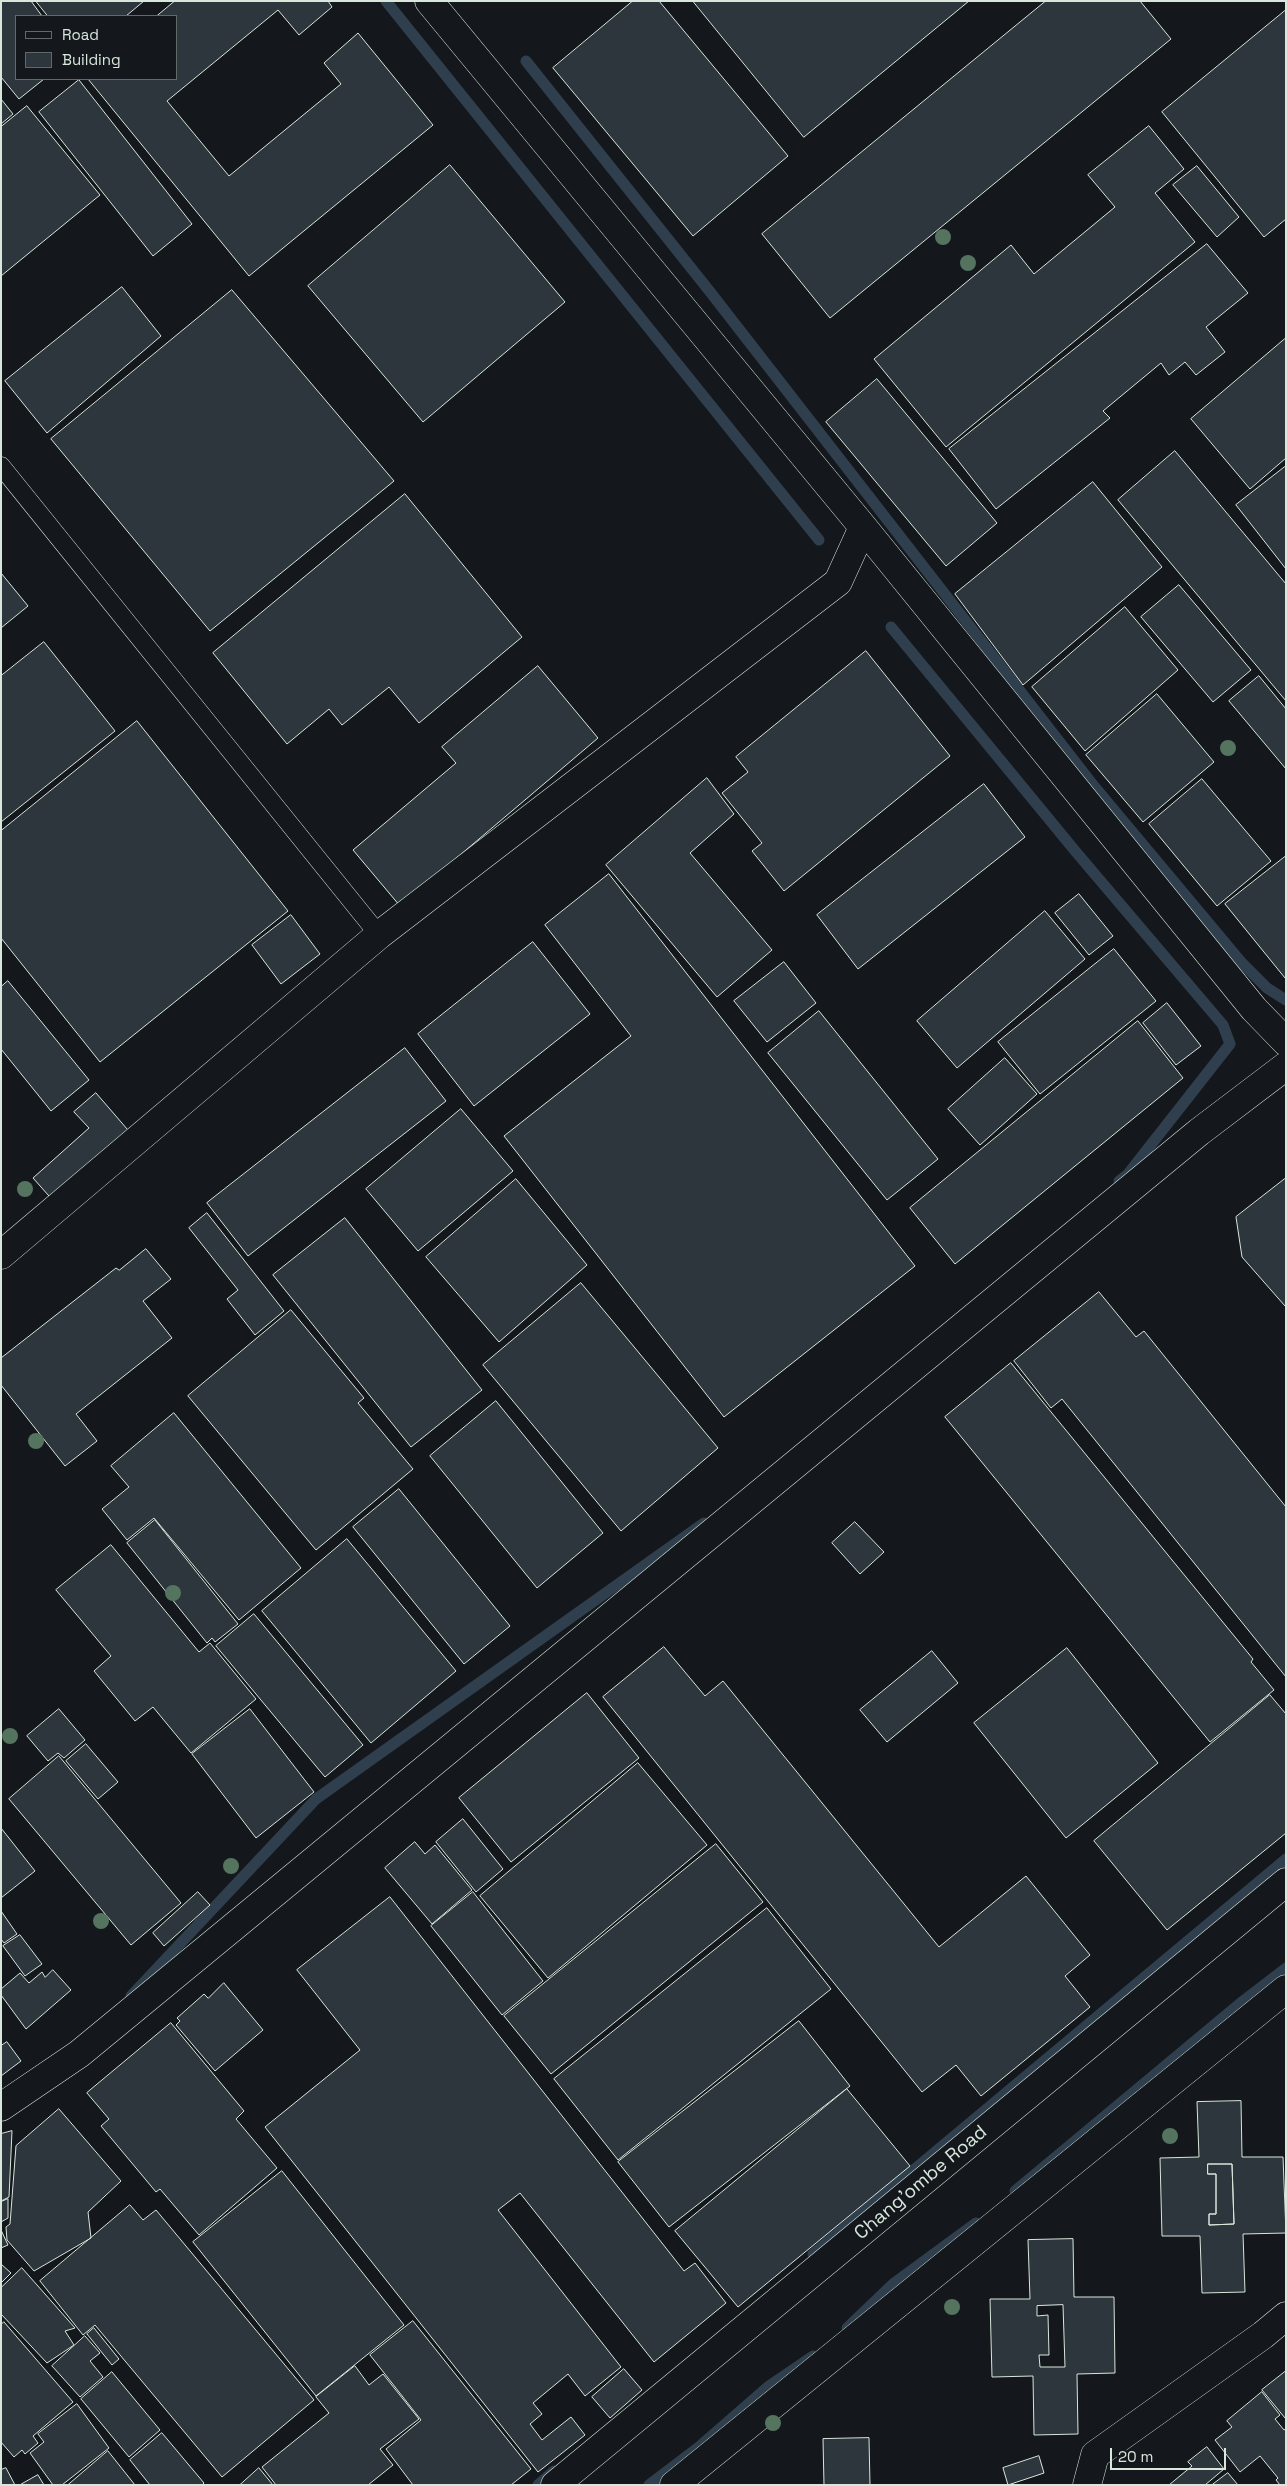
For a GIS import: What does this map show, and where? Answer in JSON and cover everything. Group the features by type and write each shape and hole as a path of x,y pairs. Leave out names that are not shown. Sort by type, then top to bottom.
{"street":[{"path":"429,1 863,527 1254,1009 1286,1042"},
{"path":"1,1254 379,934 838,582 863,527"},
{"path":"1,2107 79,2054 1199,1132 1286,1066"},
{"name":"Chang'ombe Road","path":"555,2485 1286,1882"},
{"path":"674,2485 1286,1989"},
{"path":"1087,2485 1095,2456 1263,2336 1286,2316"}],"lane":[{"path":"1,466 379,934"}],"building":[{"path":"1,1 31,1 41,15 15,15 15,80 43,80 19,99 1,77"},
{"path":"36,1 144,1 127,15 47,15"},
{"path":"175,1 328,1 332,7 299,35 278,10 167,101 229,176 341,84 324,63 358,33 433,125 249,276 89,80 178,80 178,15 158,15"},
{"path":"633,1 659,1 788,156 693,236 553,68"},
{"path":"693,1 969,1 804,137"},
{"path":"1046,1 1140,1 1171,39 830,318 762,234"},
{"path":"1286,10 1286,219 1264,237 1162,112"},
{"path":"79,80 192,224 153,256 39,112"},
{"path":"1,99 13,114 1,124"},
{"path":"27,106 100,195 1,276 1,127"},
{"path":"1149,126 1184,169 1155,193 1195,242 946,447 874,359 1011,245 1034,274 1115,207 1088,175"},
{"path":"450,165 565,302 423,422 308,286"},
{"path":"1197,166 1239,217 1217,237 1173,185"},
{"path":"1207,244 1248,293 1206,327 1225,352 1196,375 1185,362 1169,375 1161,363 1103,411 1110,418 996,509 949,449"},
{"path":"122,287 161,336 47,433 5,381"},
{"path":"232,290 394,481 210,631 51,439"},
{"path":"1286,338 1286,458 1250,489 1191,419"},
{"path":"877,379 997,523 946,566 826,422"},
{"path":"1175,451 1286,584 1286,701 1118,500"},
{"path":"1286,466 1286,569 1236,505"},
{"path":"1093,482 1162,567 1023,685 955,594"},
{"path":"405,494 522,637 419,723 389,687 342,725 329,709 287,744 213,653"},
{"path":"1,573 28,606 1,628"},
{"path":"1179,585 1251,670 1213,702 1141,617"},
{"path":"1125,607 1178,670 1085,751 1032,687"},
{"path":"44,642 115,731 1,822 1,676"},
{"path":"866,651 950,756 784,891 752,851 762,843 722,793 748,772 736,757"},
{"path":"538,666 598,738 400,906 353,850 456,763 442,747"},
{"path":"1259,676 1286,709 1286,769 1229,701"},
{"path":"1157,694 1214,762 1143,822 1086,755"},
{"path":"137,721 288,911 100,1062 1,938 1,831"},
{"path":"707,778 734,814 690,853 772,950 717,997 606,865"},
{"path":"1202,779 1271,861 1217,906 1149,824"},
{"path":"984,784 1025,837 858,969 817,915"},
{"path":"1286,856 1286,977 1285,978 1225,904"},
{"path":"609,874 915,1266 724,1417 504,1136 631,1036 545,925"},
{"path":"1079,894 1113,936 1089,955 1055,913"},
{"path":"1045,911 1085,959 957,1068 917,1021"},
{"path":"291,915 320,954 281,984 252,945"},
{"path":"533,942 590,1014 474,1106 418,1034"},
{"path":"1114,949 1156,1001 1040,1094 998,1042"},
{"path":"784,962 816,1003 767,1042 734,1001"},
{"path":"8,981 89,1080 51,1111 1,1049 1,987"},
{"path":"1167,1003 1201,1046 1176,1065 1143,1023"},
{"path":"819,1011 938,1159 887,1200 768,1053"},
{"path":"1138,1021 1183,1078 955,1264 910,1208"},
{"path":"405,1048 446,1101 248,1256 207,1203"},
{"path":"1005,1058 1037,1094 980,1145 948,1109"},
{"path":"96,1093 134,1137 57,1205 33,1178 89,1128 74,1112"},
{"path":"461,1109 513,1171 418,1251 366,1189"},
{"path":"1286,1178 1285,1306 1242,1257 1236,1217"},
{"path":"516,1179 587,1265 499,1342 426,1257"},
{"path":"207,1213 284,1311 255,1335 227,1299 238,1290 189,1228"},
{"path":"345,1218 482,1390 411,1447 273,1275"},
{"path":"146,1249 171,1279 143,1301 172,1338 76,1414 97,1441 65,1466 1,1385 1,1358 116,1268 119,1270"},
{"path":"581,1283 718,1448 621,1531 483,1365"},
{"path":"1099,1292 1136,1337 1144,1331 1286,1507 1286,1677 1062,1399 1051,1408 1014,1361"},
{"path":"291,1310 364,1398 358,1403 413,1469 316,1550 188,1396"},
{"path":"1011,1363 1253,1659 1251,1662 1274,1690 1210,1742 945,1417"},
{"path":"496,1401 603,1533 537,1588 430,1456"},
{"path":"174,1413 301,1568 239,1620 154,1518 127,1540 102,1509 129,1487 111,1466"},
{"path":"399,1489 510,1626 464,1664 353,1527"},
{"path":"155,1520 238,1624 215,1642 212,1638 207,1643 127,1543"},
{"path":"855,1522 884,1552 860,1574 832,1543"},
{"path":"347,1539 456,1671 371,1743 262,1611"},
{"path":"111,1545 199,1652 210,1643 256,1699 191,1753 153,1707 135,1721 94,1671 111,1656 56,1590"},
{"path":"254,1614 363,1745 325,1777 216,1646"},
{"path":"664,1647 705,1696 723,1681 939,1947 1026,1876 1090,1955 1065,1976 1090,2007 981,2096 956,2065 922,2092 603,1697"},
{"path":"1067,1648 1158,1763 1066,1838 974,1723"},
{"path":"932,1651 958,1683 887,1742 860,1710"},
{"path":"587,1693 639,1758 511,1862 459,1798"},
{"path":"1270,1695 1286,1714 1286,1833 1167,1930 1094,1841"},
{"path":"59,1709 85,1740 64,1758 58,1753 48,1761 27,1736"},
{"path":"250,1709 314,1792 256,1838 192,1754"},
{"path":"86,1744 118,1782 98,1799 66,1761"},
{"path":"59,1756 181,1903 131,1945 9,1799"},
{"path":"638,1763 707,1845 548,1978 480,1896"},
{"path":"463,1819 503,1869 476,1892 436,1842"},
{"path":"1,1828 35,1871 1,1898"},
{"path":"415,1842 425,1854 435,1845 472,1890 432,1924 385,1868"},
{"path":"716,1844 763,1902 551,2074 504,2016"},
{"path":"198,1892 210,1905 164,1946 153,1933"},
{"path":"473,1892 543,1981 502,2015 431,1926"},
{"path":"390,1897 684,2271 695,2263 726,2303 654,2362 520,2193 498,2210 621,2367 585,2396 568,2374 533,2403 542,2414 530,2424 542,2440 571,2417 585,2435 538,2472 265,2127 360,2050 297,1970"},
{"path":"767,1908 831,1989 618,2160 554,2079"},
{"path":"1,1911 17,1934 4,1943 1,1939"},
{"path":"20,1935 42,1964 25,1976 3,1946"},
{"path":"53,1970 71,1990 26,2029 1,1995 1,1989 20,1973 29,1983 42,1972 45,1977"},
{"path":"224,1983 263,2030 215,2071 176,2025 180,2021 177,2018 204,1994 208,1998"},
{"path":"799,2021 850,2086 669,2227 618,2162"},
{"path":"171,2023 244,2111 236,2119 277,2168 199,2235 160,2189 156,2192 101,2126 109,2119 87,2093"},
{"path":"7,2042 21,2061 1,2076 1,2046"},
{"path":"847,2089 910,2166 738,2307 675,2231"},
{"path":"1241,2101 1242,2157 1283,2157 1286,2233 1243,2234 1245,2292 1202,2293 1200,2236 1162,2236 1160,2158 1199,2157 1197,2102","holes":["1208,2164 1232,2164 1234,2224 1209,2225 1209,2214 1216,2214 1216,2174 1208,2174"]},
{"path":"59,2109 121,2181 88,2212 91,2238 34,2271 7,2240 6,2227 10,2224 16,2146"},
{"path":"12,2131 9,2197 1,2201 1,2134"},
{"path":"1208,2164 1232,2164 1234,2224 1209,2225 1209,2214 1216,2214 1216,2174 1208,2174"},
{"path":"282,2171 404,2325 316,2396 193,2242"},
{"path":"8,2199 8,2218 1,2222 1,2202"},
{"path":"130,2205 143,2220 156,2210 314,2400 222,2477 95,2325 83,2335 40,2281"},
{"path":"1,2230 8,2245 1,2248"},
{"path":"1073,2239 1074,2297 1114,2297 1115,2373 1077,2374 1078,2434 1034,2435 1033,2376 992,2377 990,2299 1030,2299 1028,2240","holes":["1063,2305 1065,2367 1040,2367 1039,2355 1049,2355 1048,2315 1037,2316 1037,2306"]},
{"path":"1,2264 11,2273 1,2283"},
{"path":"22,2268 75,2328 65,2331 74,2345 47,2363 1,2314 1,2288"},
{"path":"413,2321 531,2469 511,2485 413,2485 386,2449 421,2420 370,2355"},
{"path":"4,2322 73,2402 33,2436 38,2443 25,2454 22,2450 14,2457 1,2442 1,2325"},
{"path":"94,2328 119,2359 112,2365 87,2334"},
{"path":"85,2336 100,2353 90,2361 103,2377 80,2397 52,2366"},
{"path":"355,2366 369,2385 383,2374 419,2419 380,2449 393,2465 368,2485 276,2485 262,2467 329,2413 316,2397"},
{"path":"624,2369 642,2390 610,2418 592,2397"},
{"path":"1286,2371 1286,2418 1285,2418 1262,2390"},
{"path":"112,2372 160,2430 129,2457 81,2399"},
{"path":"1262,2392 1280,2415 1275,2419 1284,2430 1286,2429 1286,2485 1280,2485 1276,2480 1278,2478 1260,2456 1240,2472 1215,2440 1232,2427 1227,2421"},
{"path":"77,2404 109,2448 62,2485 53,2485 30,2453 44,2442 38,2434"},
{"path":"162,2433 204,2483 202,2485 150,2485 130,2460"},
{"path":"869,2438 870,2485 824,2485 823,2439"},
{"path":"1207,2447 1224,2469 1205,2485 1169,2485 1192,2466 1188,2462"},
{"path":"108,2451 135,2485 68,2485"},
{"path":"1039,2456 1044,2473 1008,2485 1003,2468"},
{"path":"6,2468 15,2485 1,2485 1,2470"},
{"path":"259,2468 273,2485 240,2485"},
{"path":"1228,2473 1238,2485 1212,2485"},
{"path":"38,2475 44,2485 20,2485"}],"waterway":[{"path":"386,1 819,540"},
{"path":"526,61 711,293 1094,786 1242,963 1267,988 1286,1000"},
{"path":"891,627 1076,852 1223,1025 1230,1044 1128,1174 1119,1181"},
{"path":"131,1996 316,1799 704,1523"},
{"path":"813,2254 1286,1859"},
{"path":"1015,2191 1243,2001 1286,1968"},
{"path":"847,2328 893,2284 976,2223"},
{"path":"649,2485 699,2447 769,2386 813,2356"},
{"path":"538,2485 554,2471"}]}
